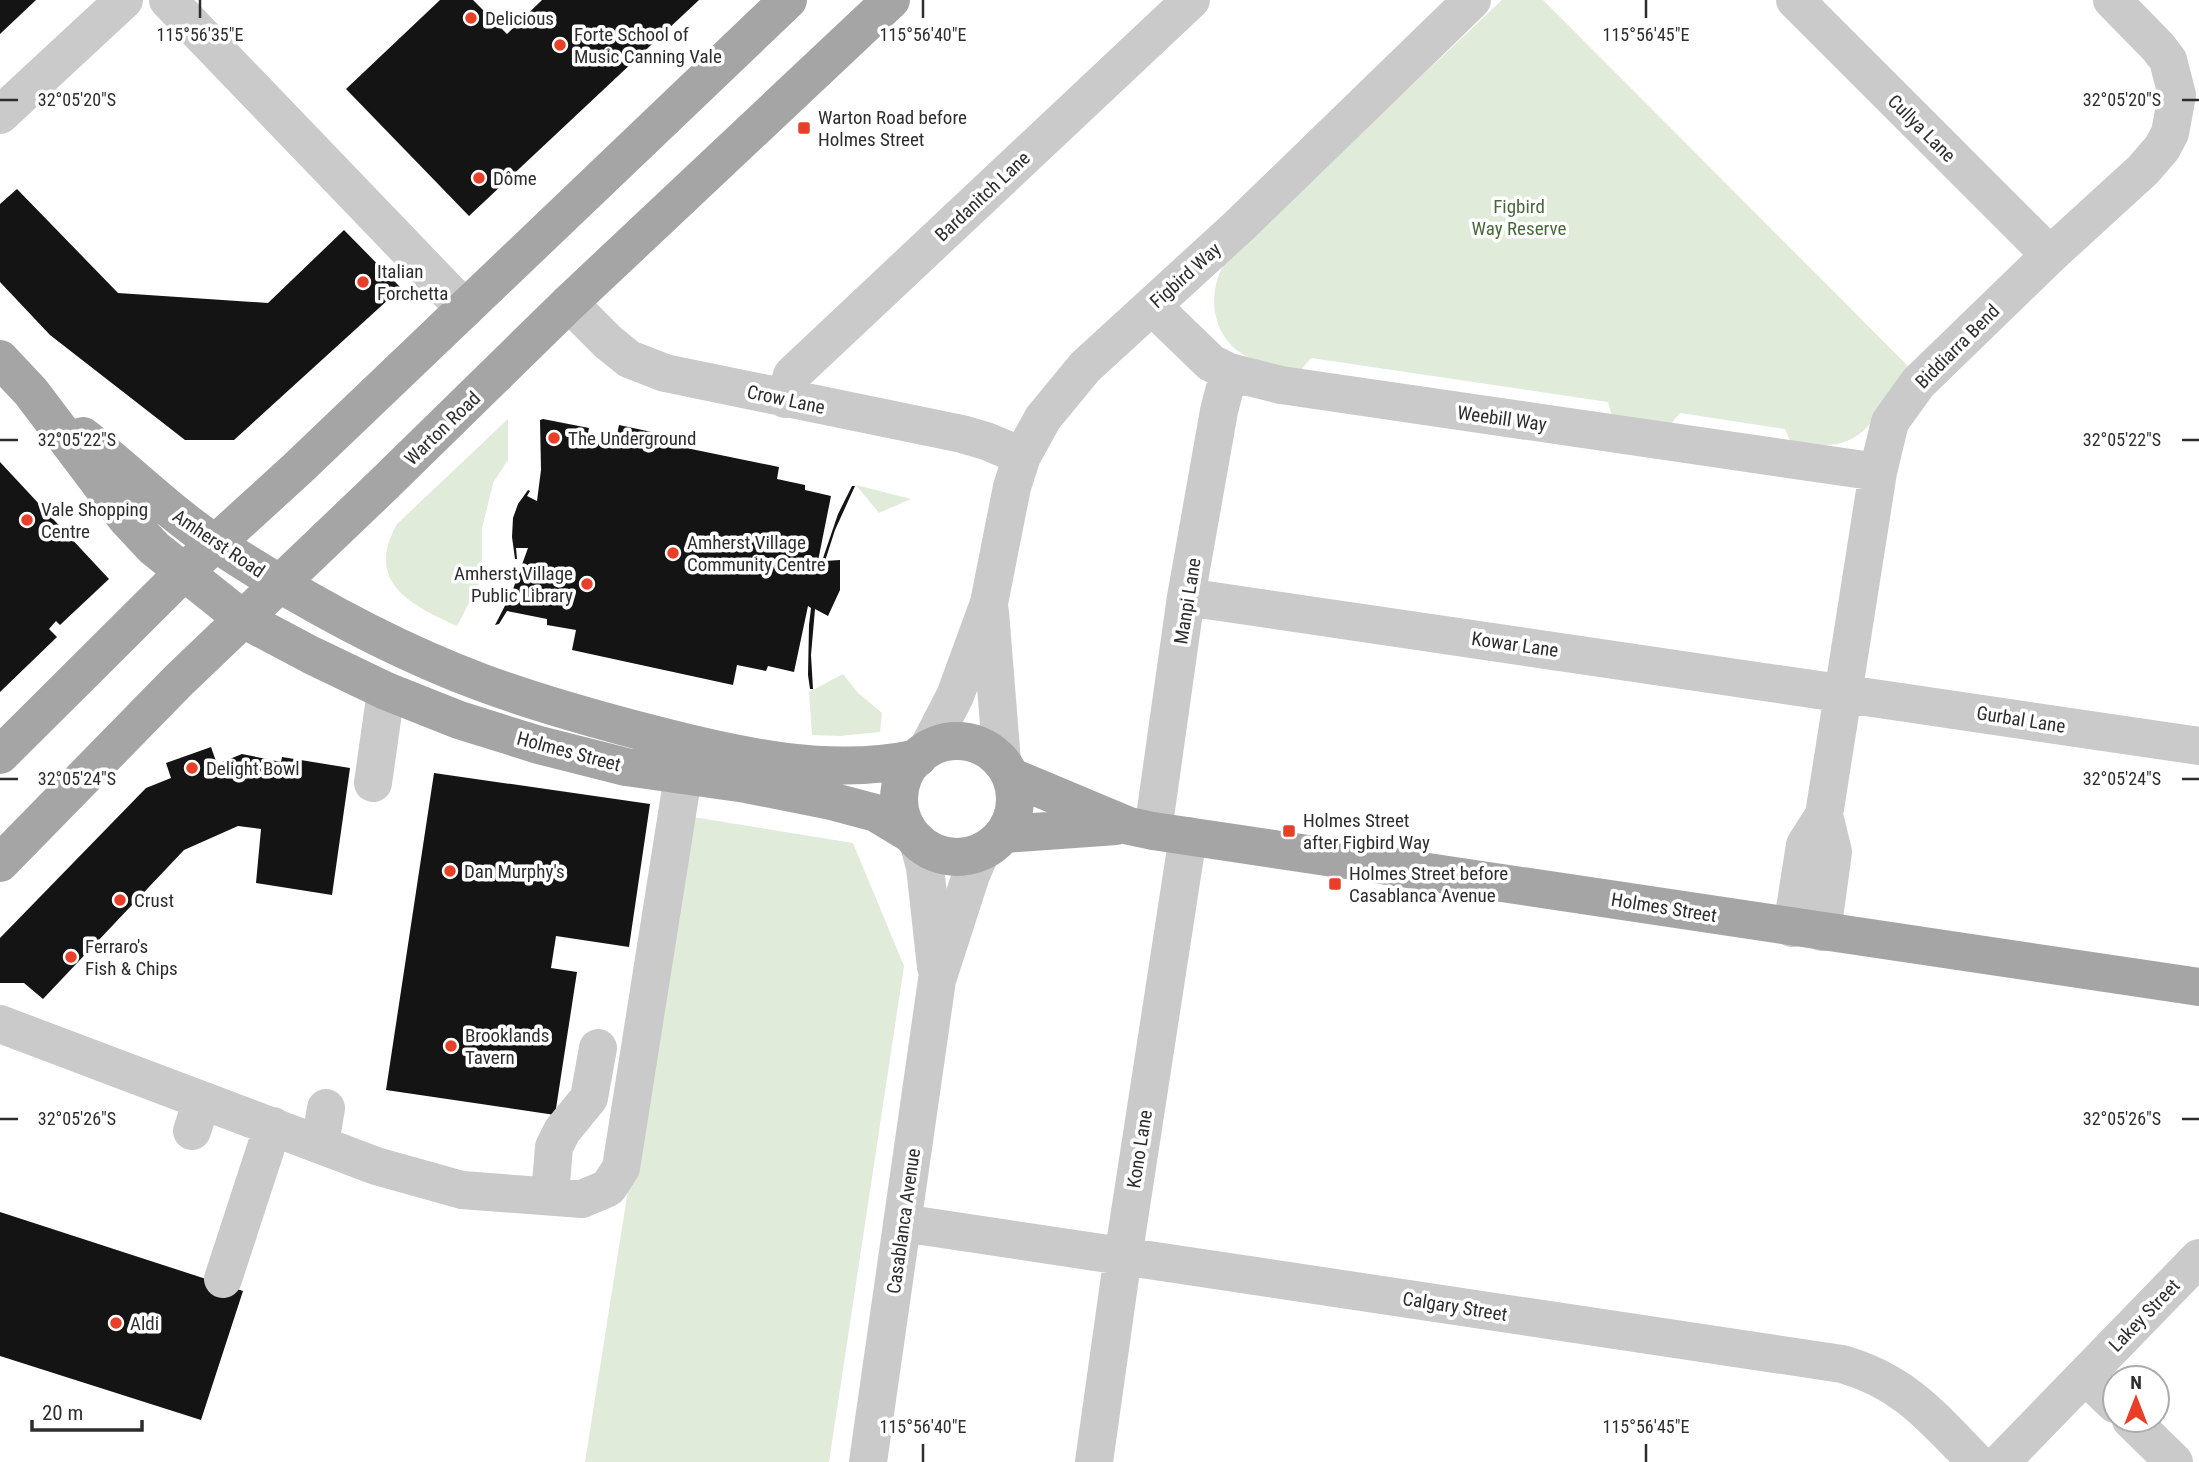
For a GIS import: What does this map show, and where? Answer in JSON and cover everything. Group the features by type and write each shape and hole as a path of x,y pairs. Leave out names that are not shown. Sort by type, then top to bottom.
{"main road":[{"path":"0,755 184,572 465,309 788,0"},
{"name":"Warton Road","path":"0,863 178,681 281,584 872,6"},
{"name":"Amherst Road","path":"0,359 31,392 126,518 154,548 243,619"},
{"name":"Amherst Road","path":"31,392 177,516 281,584"},
{"name":"Holmes Street","path":"281,584 404,650 482,683 570,712 689,744 830,767 890,764 922,754 944,743 967,742 985,748 1007,769 1157,831"},
{"name":"Holmes Street","path":"243,619 386,691 459,720 539,745 626,767 746,784 850,806 876,814 914,837 925,848 951,858 969,857 993,843 1157,831 2199,987"},
{"path":"914,837 901,816 899,795 910,765 922,754"},
{"path":"993,843 1012,821 1016,802 1007,769"}],"street":[{"path":"0,115 124,0"},
{"path":"168,0 465,309"},
{"name":"Bardanitch Lane","path":"785,399 792,374 1191,0"},
{"name":"Cullya Lane","path":"1795,0 2050,255"},
{"name":"Biddiarra Bend","path":"1807,930 1805,845 1824,815 1878,472 1890,422 1918,383 2050,255 2143,170 2162,148 2175,117 2177,95 2168,60 2112,0"},
{"name":"Figbird Way","path":"922,754 955,696 989,603 1012,487 1022,457 1042,418 1085,367 1239,226 1458,5"},
{"name":"Crow Lane","path":"569,303 607,342 629,359 665,373 973,436 1022,457"},
{"name":"Weebill Way","path":"1152,306 1211,363 1229,372 1281,385 1878,472"},
{"name":"Manpi Lane","path":"1157,831 1186,597 1229,372"},
{"name":"Kowar Lane","path":"1186,597 1844,692"},
{"name":"Figbird Way","path":"989,603 1007,769"},
{"path":"373,783 386,691"},
{"name":"Gurbal Lane","path":"1844,692 2199,746"},
{"path":"0,1024 91,1043 197,1115 273,1126 323,1126 374,1172 459,1197 550,1196 582,1199 607,1188 621,1168 684,776"},
{"name":"Kono Lane","path":"1094,1462 1123,1256 1157,831"},
{"name":"Casablanca Avenue","path":"914,837 925,867 937,980"},
{"name":"Casablanca Avenue","path":"868,1462 937,980 971,875 993,843"},
{"path":"550,1196 554,1147 562,1131 589,1098 598,1048"},
{"path":"223,1279 273,1126"},
{"name":"Calgary Street","path":"902,1223 1842,1364 1870,1372 1902,1391 1928,1413 1976,1462"},
{"name":"Lakey Street","path":"2001,1462 2199,1258"},
{"path":"2086,1376 2101,1390"},
{"path":"2145,1434 2174,1462"}],"green space":[{"name":"Figbird Way Reserve","path":"1502,0 1543,0 1909,367 1881,411 1863,431 1835,444 1791,443 1785,429 1680,413 1670,425 1612,416 1608,402 1311,358 1301,370 1260,362 1235,349 1219,326 1215,313 1216,284 1228,258"},
{"path":"508,419 508,460 493,483 482,529 482,578 457,626 424,610 397,589 389,577 386,562 388,544 397,524"},
{"path":"856,485 911,499 879,513"},
{"path":"843,674 858,693 882,713 880,732 840,736 812,735 809,692"},
{"path":"687,816 853,843 904,966 829,1462 585,1462"}],"building":[{"path":"0,0 36,0 0,34"},
{"path":"440,0 473,0 507,34 542,0 699,0 469,216 346,89"},
{"path":"17,189 118,293 268,303 344,230 401,288 234,440 185,440 50,335 0,282 0,204"},
{"name":"Amherst Village Community Centre","path":"540,420 589,428 587,438 615,445 619,425 661,434 658,442 779,467 777,479 805,485 805,490 831,496 818,561 822,561 838,514 852,486 855,486 835,530 825,561 840,560 840,590 828,616 815,609 811,655 813,689 810,689 808,675 811,608 808,606 794,672 768,666 766,671 737,665 733,685 572,650 576,630 547,625 547,619 507,611 499,624 495,625 512,592 528,548 516,548 515,559 513,518 518,504 528,490 530,491 527,496 537,501 541,470"},
{"name":"Vale Shopping Centre","path":"0,462 109,579 60,625 56,621 49,629 57,637 0,692"},
{"path":"211,747 217,764 242,754 281,762 282,757 350,768 332,895 256,883 261,829 238,826 184,850 43,999 24,983 0,983 0,938 146,788 171,778 166,763"},
{"path":"434,773 650,804 629,947 556,936 551,968 577,972 555,1115 386,1090"},
{"name":"Aldi","path":"0,1212 243,1291 201,1420 0,1356"}],"place":[{"name":"Delicious","path":"471,18"},
{"name":"Forte School of Music Canning Vale","path":"560,45"},
{"name":"Warton Road before Holmes Street","path":"804,128"},
{"name":"Dôme","path":"479,178"},
{"name":"Italian Forchetta","path":"363,282"},
{"name":"The Underground","path":"554,438"},
{"name":"Vale Shopping Centre","path":"27,520"},
{"name":"Amherst Village Community Centre","path":"673,553"},
{"name":"Amherst Village Public Library","path":"587,584"},
{"name":"Delight Bowl","path":"192,768"},
{"name":"Holmes Street after Figbird Way","path":"1289,831"},
{"name":"Dan Murphy's","path":"450,871"},
{"name":"Holmes Street before Casablanca Avenue","path":"1335,884"},
{"name":"Crust","path":"120,900"},
{"name":"Ferraro's Fish & Chips","path":"71,957"},
{"name":"Brooklands Tavern","path":"451,1046"},
{"name":"Aldi","path":"116,1323"}]}
